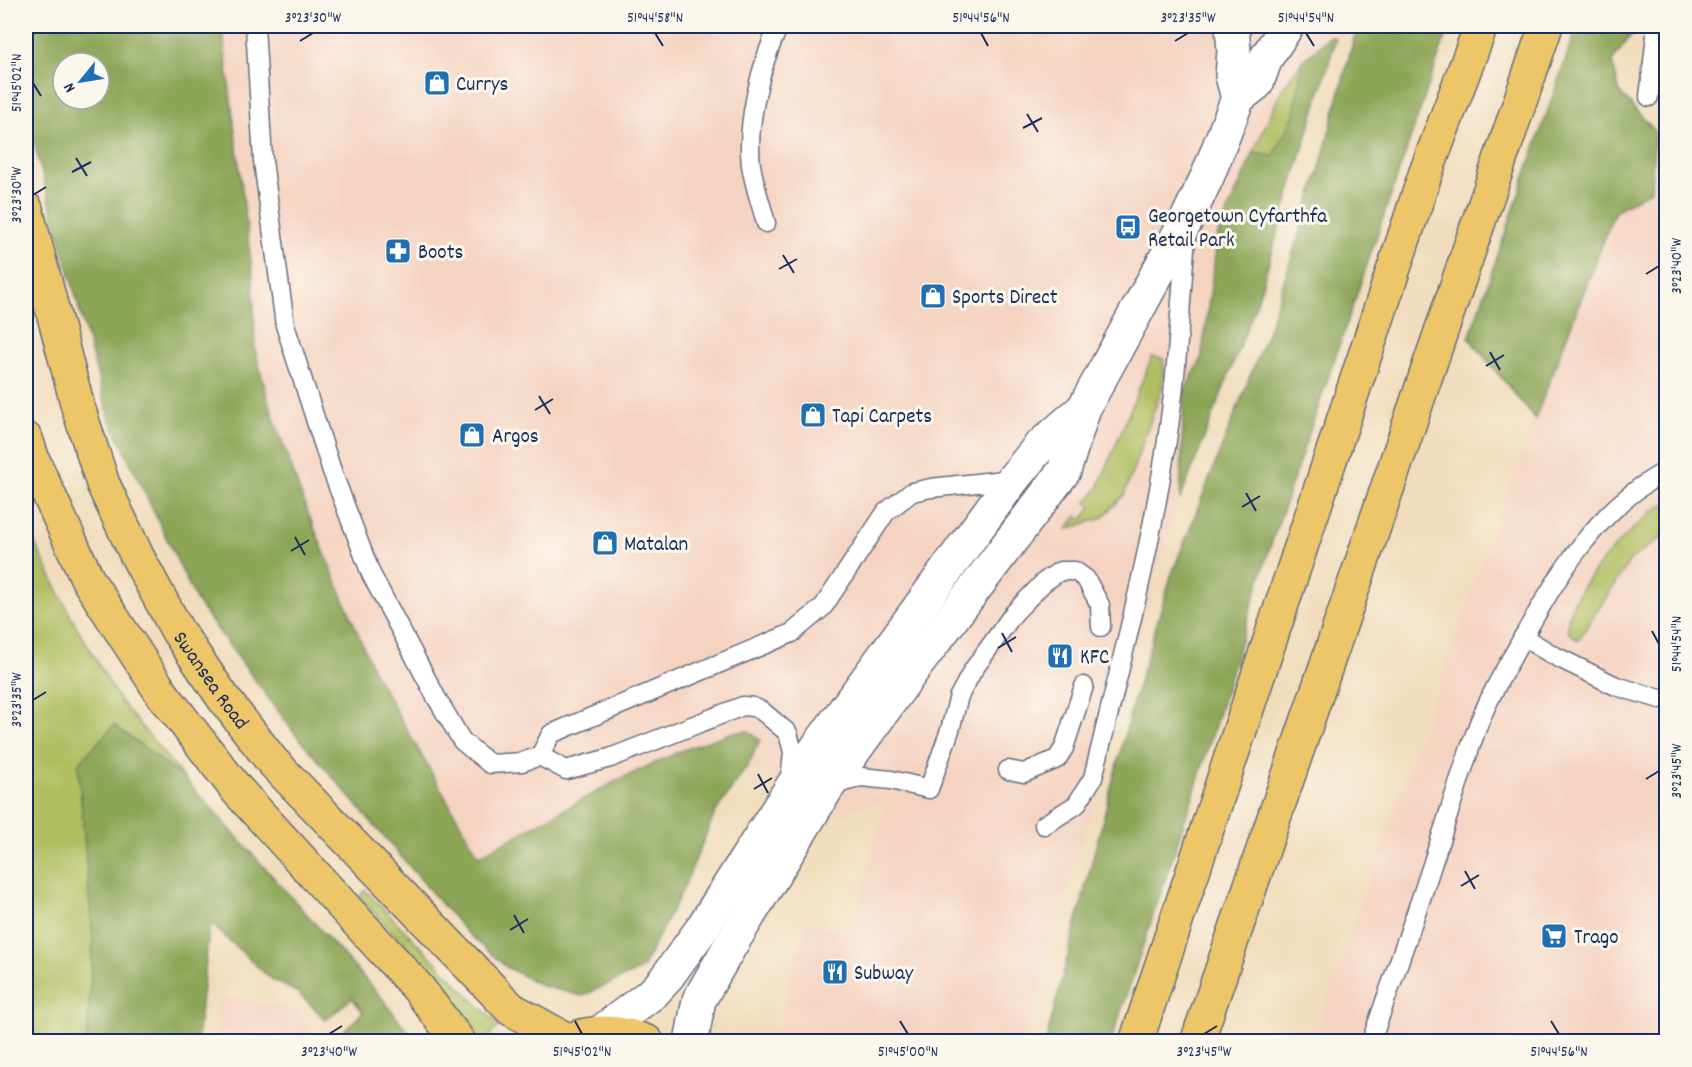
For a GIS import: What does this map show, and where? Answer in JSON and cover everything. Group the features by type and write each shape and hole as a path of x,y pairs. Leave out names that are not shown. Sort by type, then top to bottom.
{"main road":[{"path":"1136,1041 1426,172 1481,26"},
{"path":"1197,1041 1546,26"},
{"name":"Swansea Road","path":"26,209 78,407 103,484 137,556 177,630 224,699 272,761 511,1009 566,1041 601,1032 629,1034 647,1041"},
{"path":"26,439 33,460 88,580 161,692 237,790 418,988 459,1041"}],"street":[{"path":"1232,26 1234,51 1232,76 1238,98"},
{"path":"691,1041 699,1000 827,788 912,670 1064,471 1084,408 1187,219 1208,175 1238,98 1257,83 1266,58 1287,26"},
{"path":"601,1032 654,992 664,981 701,930 789,788 1013,479 1039,447 1084,408"}],"lane":[{"path":"255,26 263,161 285,325 332,471 371,574 462,741 490,764 522,762 540,756 552,734 792,633 823,607 886,512 912,492 1013,479"},
{"path":"766,223 751,164 752,127 762,69 771,41 779,26"},
{"path":"1649,97 1657,26"},
{"path":"1044,825 1076,805 1094,778 1149,544 1166,452 1177,352 1187,219"},
{"path":"1371,1041 1432,867 1476,729 1505,670 1579,545 1615,507 1666,471"},
{"path":"827,788 861,777 891,780 929,789 950,730 959,696 973,670 1014,613 1044,582 1060,572 1075,571 1086,579 1100,605 1101,627"},
{"path":"1523,637 1553,655 1616,686 1660,699"},
{"path":"1008,770 1024,773 1057,759 1064,748 1084,686"},
{"path":"540,756 566,770 610,758 743,706 753,707 762,711 788,733 793,752 789,788"}],"shaded area":[{"path":"222,26 1357,26 1355,33 1336,39 1330,36 1302,62 1282,89 1218,234 1201,360 1184,391 1180,500 1155,580 1093,810 1077,854 1024,1041 776,1041 779,1022 806,924 851,934 884,807 873,804 859,807 843,817 748,765 760,740 618,780 479,856 374,672 305,506 269,404 255,350 253,278"},
{"path":"1651,190 1666,195 1666,1041 1312,1042 1514,472 1615,211"},
{"path":"219,996 298,1011 318,1041 214,1041"}],"green space":[{"path":"26,26 222,26 253,278 255,350 269,404 305,506 374,672 479,856 618,780 683,750 733,732 748,731 760,740 748,765 715,813 684,887 642,969 582,996 542,986 506,967 465,931 293,731 197,602 109,418 26,115"},
{"path":"1357,26 1449,26 1269,550 1195,790 1111,1041 1046,1041 1132,706 1171,576 1269,328 1318,175"},
{"path":"1577,26 1638,26 1612,61 1620,93 1655,131 1651,190 1615,211 1535,419 1469,338"},
{"path":"1330,36 1336,39 1257,302 1180,500 1184,391 1201,360 1218,234 1253,153 1273,156 1294,115 1302,62"},
{"path":"1302,62 1294,115 1273,156 1253,153 1282,89"},
{"path":"1152,357 1164,359 1162,388 1124,495 1102,518 1067,529 1077,516 1083,520 1091,507 1086,503 1098,488"},
{"path":"1666,503 1666,534 1631,559 1578,640 1568,631 1569,616 1588,579 1620,541"},
{"path":"26,525 71,617 120,701 185,779 114,725 93,943 87,1041 26,1041"},
{"path":"114,725 185,779 382,998 415,1041 341,1041 338,1037 363,1012 352,998 326,1020 297,992 271,979 210,923 197,1041 87,1041 93,943 78,764"},
{"path":"365,890 500,1025 484,1041 454,997 359,897"}],"place":[{"name":"Currys","path":"437,83"},
{"name":"Georgetown Cyfarthfa Retail Park","path":"1128,227"},
{"name":"Boots","path":"398,251"},
{"name":"Sports Direct","path":"933,296"},
{"name":"Tapi Carpets","path":"813,415"},
{"name":"Argos","path":"472,435"},
{"name":"Matalan","path":"605,543"},
{"name":"KFC","path":"1060,656"},
{"name":"Trago","path":"1554,936"},
{"name":"Subway","path":"835,972"}]}
